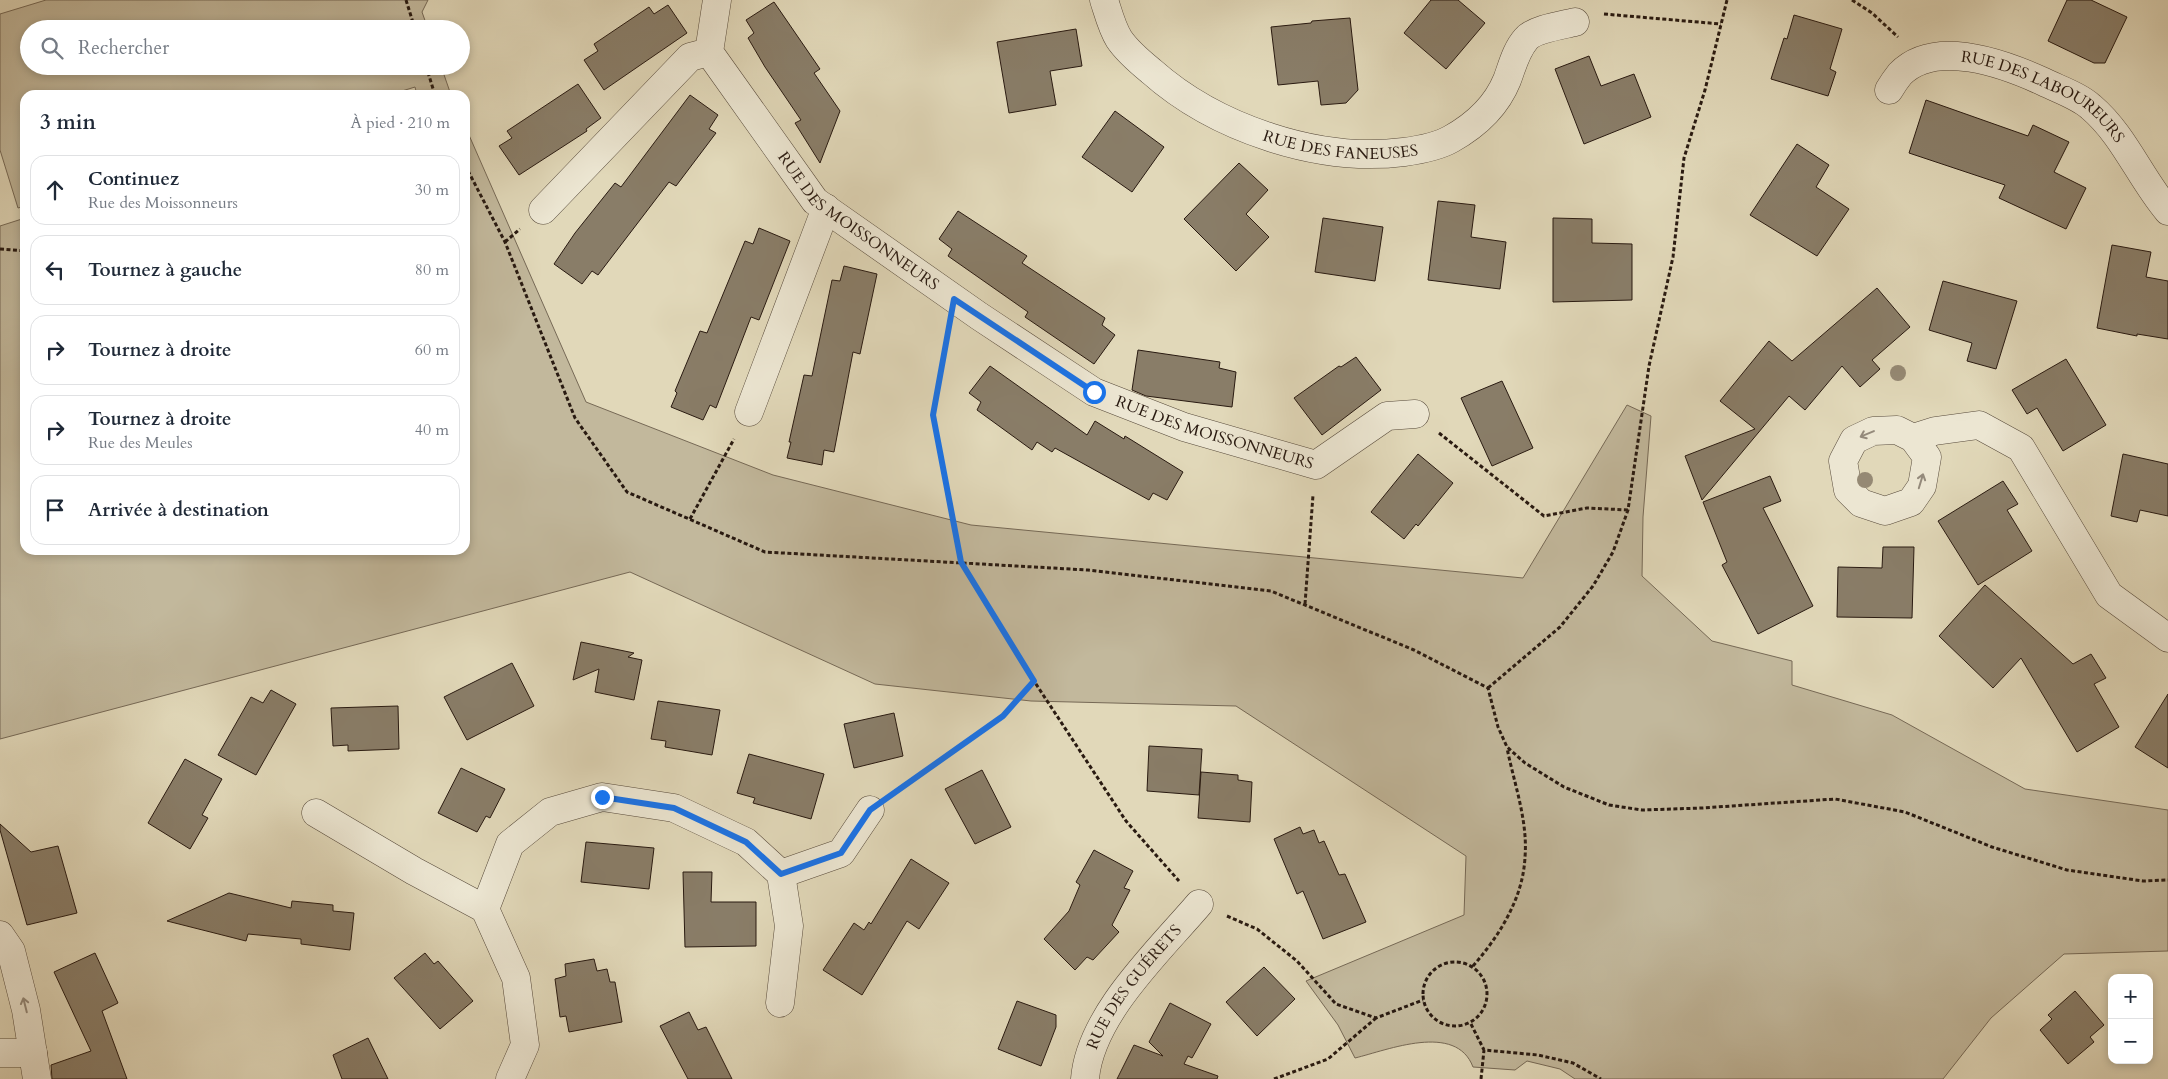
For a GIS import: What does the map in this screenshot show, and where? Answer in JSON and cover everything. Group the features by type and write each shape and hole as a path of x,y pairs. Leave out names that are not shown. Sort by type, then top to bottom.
{"street":[{"path":"542,210 690,57 709,52 716,0"},
{"name":"RUE DES FANEUSES","path":"1104,0 1118,38 1140,62 1164,83 1201,108 1252,130 1304,147 1385,155 1420,150 1450,140 1484,116 1498,100 1514,60 1526,38 1549,28 1576,22"},
{"name":"RUE DES MOISSONNEURS","path":"709,52 815,200 954,299 1094,392 1184,427 1316,465 1387,416 1415,414"},
{"name":"RUE DES LABOUREURS","path":"1889,90 1900,74 1915,64 1934,57 1961,55 2016,69 2090,106 2113,132 2168,210"},
{"path":"748,412 826,208"},
{"path":"1913,438 1934,431 1979,425 2022,448 2109,595 2168,638"},
{"path":"485,909 510,844 550,812 602,797 674,808 746,842 781,874 789,926 780,1003"},
{"path":"781,874 841,853 870,810"},
{"path":"316,813 414,871 485,909 516,978 525,1045 510,1079"},
{"name":"RUE DES GUÉRETS","path":"1085,1079 1094,1040 1107,1015 1199,904"},
{"path":"0,935 11,951 26,1010 35,1066 0,1053"}],"path":[{"path":"406,0 412,20"},
{"path":"1488,688 1560,627 1593,586 1613,552 1628,510 1649,366 1674,257 1684,158 1705,90 1727,0"},
{"path":"1852,0 1872,12 1902,41 1915,64"},
{"path":"1576,22 1603,14 1721,24"},
{"path":"429,75 433,90"},
{"path":"470,175 505,242 575,418 628,492 765,552 1088,570 1271,591 1414,650 1488,688 1498,727 1506,747 1524,828 1526,858 1510,913 1489,947 1473,966"},
{"path":"0,249 20,251"},
{"path":"954,299 933,415 961,562 1034,681 1126,822 1199,904 1257,929 1297,961 1336,1004 1376,1018"},
{"path":"690,519 748,412"},
{"path":"1415,414 1544,516 1586,508 1628,510"},
{"path":"1305,604 1316,465"},
{"path":"870,810 1003,716 1034,681"},
{"path":"1506,747 1525,763 1564,787 1609,805 1642,810 1835,799 1905,812 1992,847 2067,870 2143,881 2168,880"},
{"path":"1455,961 1473,966 1482,976 1488,988 1487,1002 1481,1015 1470,1024 1459,1027 1447,1026 1436,1021 1427,1011 1423,1000 1425,982 1437,967 1455,961"},
{"path":"1274,1079 1328,1059 1376,1018 1423,1000"},
{"path":"1470,1024 1484,1050 1481,1079"},
{"path":"1484,1050 1538,1055 1573,1062 1601,1079"}],"shaded area":[{"path":"46,0 428,0 422,12 425,20 20,20 20,75 444,75 449,90 416,90 415,87 405,90 20,90 20,207 18,208 0,150 0,14"},
{"path":"470,137 586,402 773,475 971,525 1523,578 1627,405 1651,416 1643,517 1642,576 1712,641 1792,661 1792,685 1892,715 2025,789 2168,810 2168,951 2064,954 1991,1018 1943,1079 1575,1079 1560,1069 1527,1061 1515,1070 1473,1067 1464,1053 1452,1045 1437,1042 1402,1045 1355,1058 1338,1025 1306,981 1464,915 1466,856 1236,706 1031,701 875,684 630,572 0,739 0,226 20,220 20,555 470,555"}],"building":[{"path":"1431,0 1458,0 1485,23 1446,69 1404,33"},
{"path":"2067,0 2091,0 2127,17 2105,63 2094,63 2048,41"},
{"path":"774,2 820,69 814,73 840,111 820,163 795,123 801,120 748,38 754,33 746,20"},
{"path":"668,5 687,33 604,90 584,60 598,51 594,44 649,7 654,14"},
{"path":"1794,15 1842,29 1830,69 1836,72 1828,96 1771,79 1784,38 1787,39"},
{"path":"1350,18 1358,90 1346,103 1321,105 1318,81 1278,85 1271,27"},
{"path":"1076,29 1082,66 1050,71 1056,105 1009,113 997,42"},
{"path":"1589,56 1601,86 1634,74 1651,117 1584,144 1555,69"},
{"path":"578,84 601,118 586,129 587,131 519,175 499,146 512,138 507,131"},
{"path":"690,95 718,115 709,129 716,133 676,186 669,182 598,275 592,271 582,284 554,264 575,233 615,183 621,187"},
{"path":"1926,100 2028,136 2033,125 2069,142 2054,172 2086,188 2066,229 1999,198 2005,185 1909,153"},
{"path":"1115,111 1164,147 1132,192 1082,157"},
{"path":"1797,144 1829,165 1816,187 1849,209 1817,256 1750,215"},
{"path":"1239,163 1268,190 1246,214 1269,237 1236,271 1184,219"},
{"path":"1438,201 1475,205 1471,237 1506,242 1500,289 1428,280"},
{"path":"958,211 1027,256 1022,263 1105,318 1102,325 1115,335 1094,364 1025,317 1028,312 948,256 952,249 939,239"},
{"path":"1323,218 1383,227 1375,281 1315,272"},
{"path":"1553,218 1592,219 1592,243 1632,244 1632,300 1553,302"},
{"path":"759,228 790,241 759,320 751,317 716,408 710,405 703,420 671,407 677,393 675,391 700,331 707,333 745,241 753,244"},
{"path":"2112,245 2151,252 2146,277 2168,281 2168,339 2137,334 2137,336 2097,328"},
{"path":"844,266 877,274 860,354 853,352 834,452 824,450 822,465 787,458 804,375 812,376 832,280 840,281"},
{"path":"1943,281 2017,301 1996,369 1967,361 1972,343 1929,330"},
{"path":"1877,288 1910,327 1872,360 1880,369 1860,387 1842,366 1805,410 1789,396 1702,500 1685,456 1755,429 1720,401 1769,341 1792,361"},
{"path":"1138,350 1220,362 1219,368 1236,372 1232,407 1146,396 1132,390"},
{"path":"1356,357 1381,390 1322,435 1294,398 1339,366 1341,367"},
{"path":"2066,359 2106,425 2063,451 2037,408 2027,414 2012,390"},
{"path":"990,366 1087,435 1095,421 1124,439 1125,436 1183,472 1167,500 1153,493 1149,500 1055,448 1052,452 1037,442 1032,450 977,410 981,402 969,393"},
{"path":"1502,381 1533,448 1492,466 1461,398"},
{"path":"1418,454 1453,483 1418,526 1416,524 1404,539 1371,512"},
{"path":"2123,454 2168,464 2168,516 2140,510 2137,522 2111,516"},
{"path":"1770,476 1781,501 1763,508 1813,606 1758,634 1722,565 1727,562 1703,502"},
{"path":"2003,481 2018,504 2007,510 2032,551 1978,585 1938,521"},
{"path":"1883,547 1914,547 1912,618 1837,617 1838,567 1882,568"},
{"path":"1985,585 2073,664 2091,654 2106,678 2094,684 2119,727 2077,752 2021,658 1993,688 1939,636"},
{"path":"581,642 634,653 628,657 642,660 634,700 595,692 599,669 573,680"},
{"path":"512,663 534,706 467,740 444,697"},
{"path":"271,690 296,704 256,775 218,755 251,697 263,703"},
{"path":"2168,694 2168,768 2135,747"},
{"path":"658,701 720,710 712,755 665,747 666,741 651,739"},
{"path":"398,706 399,749 348,751 348,745 333,746 331,708"},
{"path":"894,713 903,756 854,768 844,724"},
{"path":"1149,746 1202,749 1199,795 1147,791"},
{"path":"749,754 824,774 811,819 753,803 755,798 737,793"},
{"path":"185,759 222,779 202,815 208,818 190,849 148,823"},
{"path":"461,768 505,789 490,818 486,816 477,832 438,813"},
{"path":"982,770 1011,827 975,844 945,789"},
{"path":"1201,772 1238,775 1238,780 1252,782 1250,822 1198,818"},
{"path":"0,824 31,852 58,846 77,913 27,925 0,830"},
{"path":"1300,827 1303,834 1314,830 1319,843 1324,841 1339,875 1345,874 1366,922 1323,939 1303,891 1297,894 1274,839"},
{"path":"586,842 654,848 649,889 581,882"},
{"path":"1094,850 1133,871 1124,888 1130,890 1112,925 1119,932 1093,960 1087,957 1075,970 1044,939 1069,911 1080,885 1076,882"},
{"path":"911,859 949,883 919,929 907,921 862,995 823,970 854,923 864,930 869,922 871,924"},
{"path":"683,872 712,872 711,902 756,902 756,946 685,947"},
{"path":"229,893 291,908 292,901 333,905 333,911 354,913 350,950 301,944 301,939 248,934 246,941 167,921"},
{"path":"95,953 118,1003 102,1011 127,1079 52,1079 51,1065 91,1051 54,972"},
{"path":"425,953 434,964 438,961 473,1001 440,1029 394,978"},
{"path":"594,959 597,971 607,969 610,982 615,982 622,1022 569,1032 566,1016 560,1017 555,979 566,976 565,964"},
{"path":"1264,967 1295,999 1257,1036 1226,1002"},
{"path":"2075,991 2104,1025 2090,1037 2094,1042 2068,1064 2040,1030 2052,1019 2048,1015"},
{"path":"1017,1001 1056,1015 1056,1027 1041,1066 998,1049"},
{"path":"1170,1003 1211,1024 1192,1058 1188,1056 1184,1064 1218,1076 1217,1079 1117,1079 1134,1045 1163,1056 1149,1042"},
{"path":"689,1012 698,1030 706,1027 732,1079 688,1079 660,1026"},
{"path":"368,1038 388,1079 342,1079 333,1055"}],"route":[{"path":"602,797 674,808 746,842 781,874 841,853 870,810 1003,716 1034,681 961,562 933,415 954,299 1094,392"}]}
